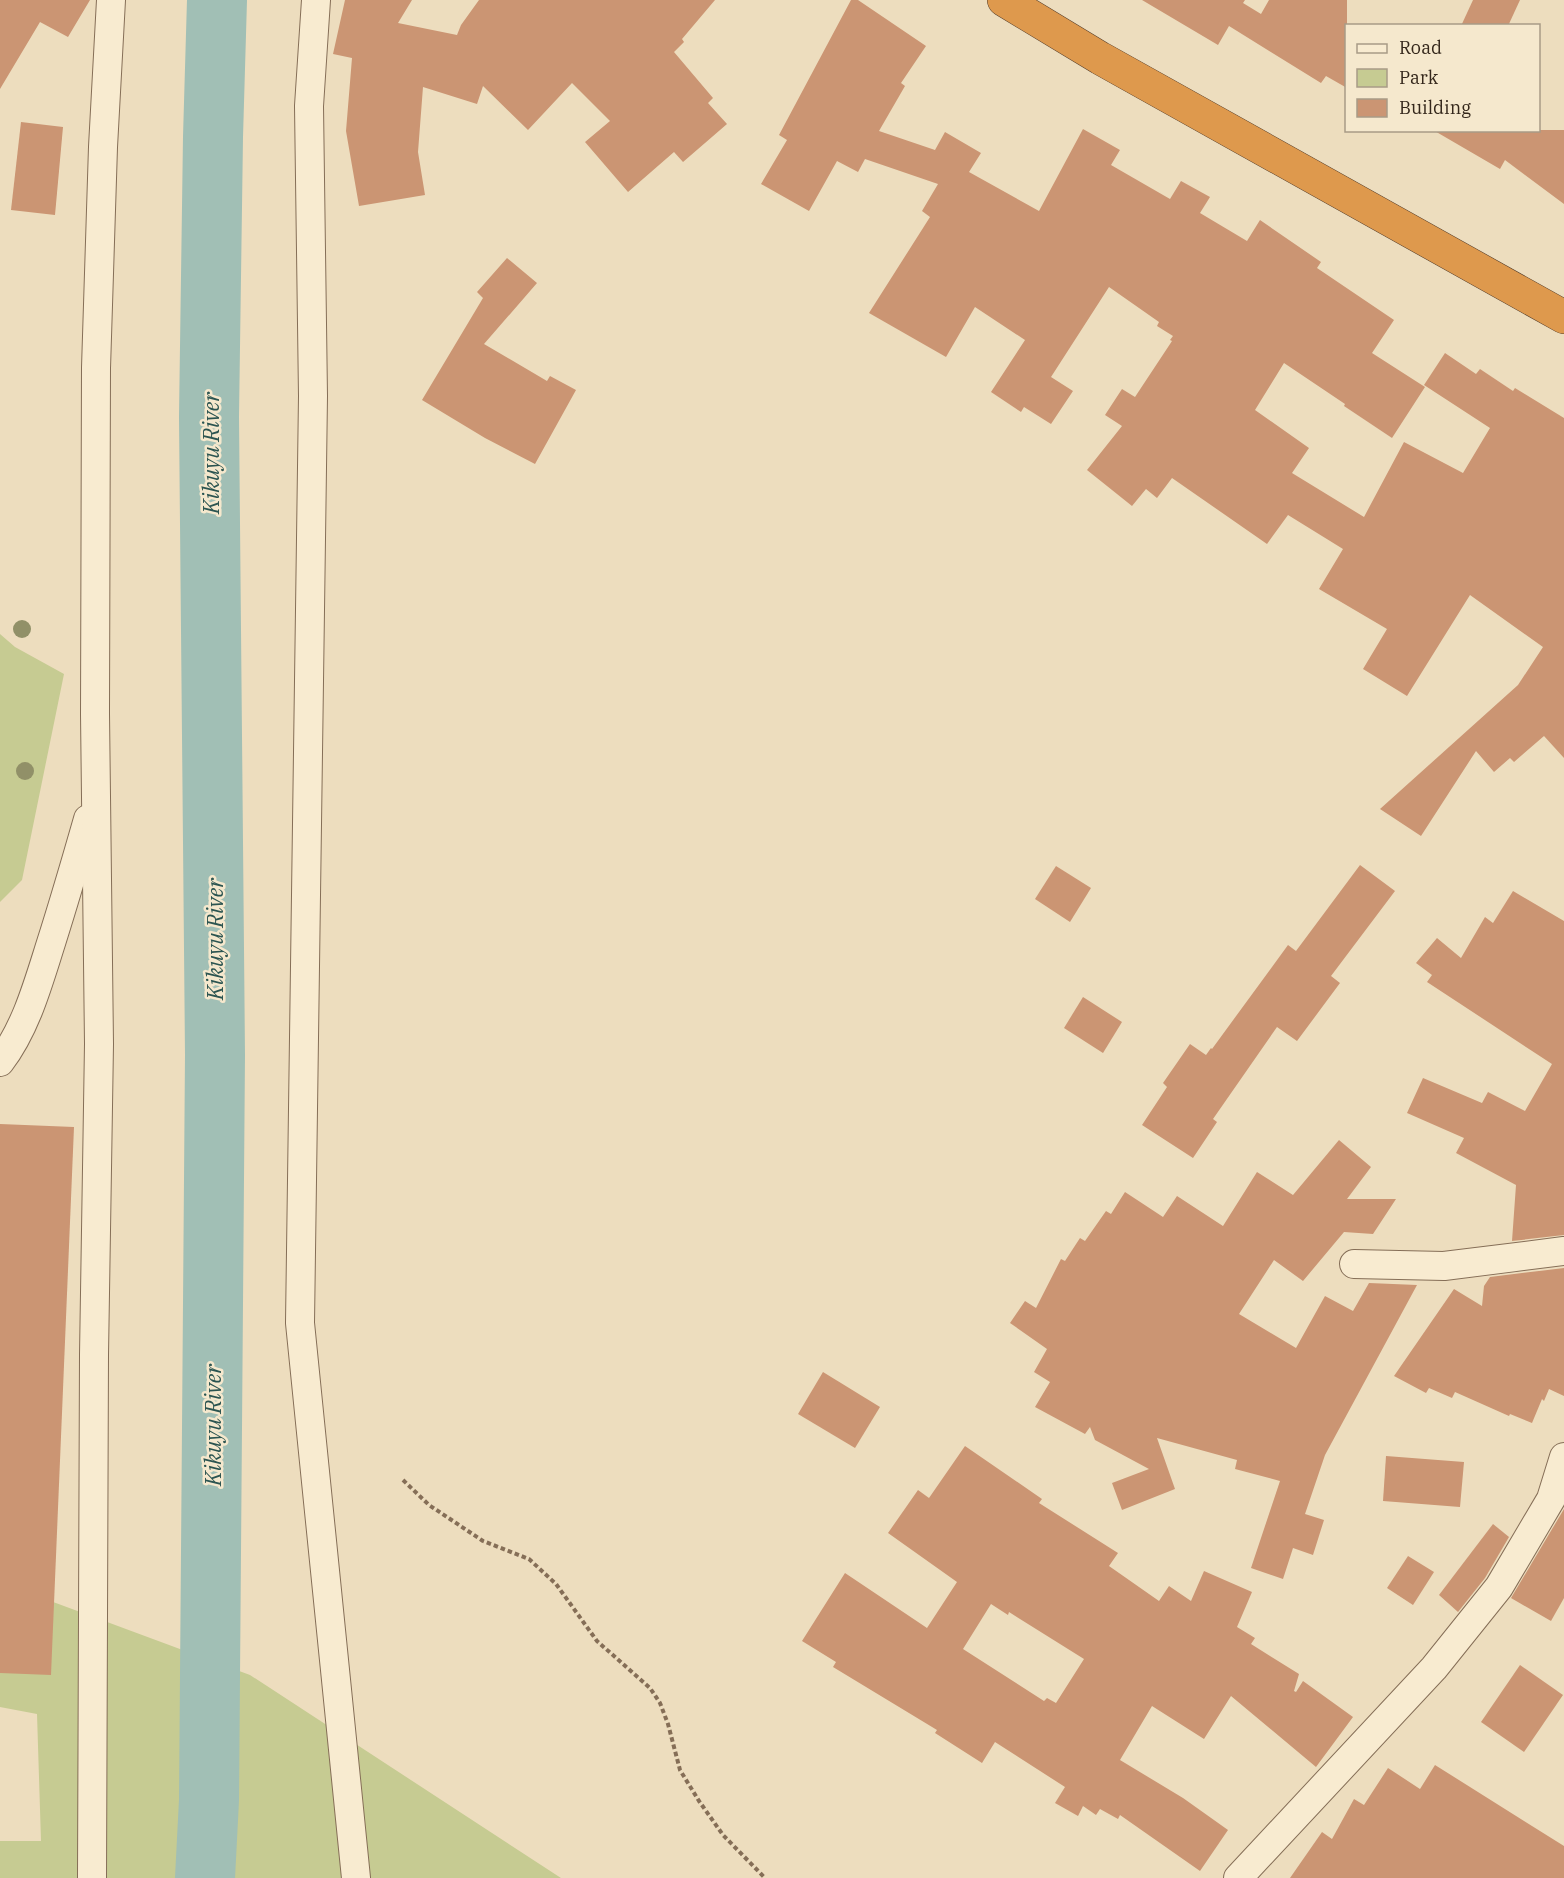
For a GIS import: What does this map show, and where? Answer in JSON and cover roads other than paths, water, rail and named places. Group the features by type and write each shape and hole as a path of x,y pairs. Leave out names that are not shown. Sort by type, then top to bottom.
{"highway":[{"path":"1004,0 1100,58 1564,316"}],"street":[{"path":"92,1878 94,1367 99,1044 96,790 96,368 103,147 111,0"},
{"path":"316,0 309,106 313,396 300,1323 356,1878"},
{"path":"0,1062 8,1052 25,1018 44,966 96,790"},
{"path":"1354,1264 1444,1266 1564,1251"},
{"path":"1238,1878 1434,1668 1499,1587 1551,1499 1564,1456"}],"waterway":[{"name":"Kikuyu River","path":"205,1878 209,1800 215,1055 209,417 217,0"}]}
